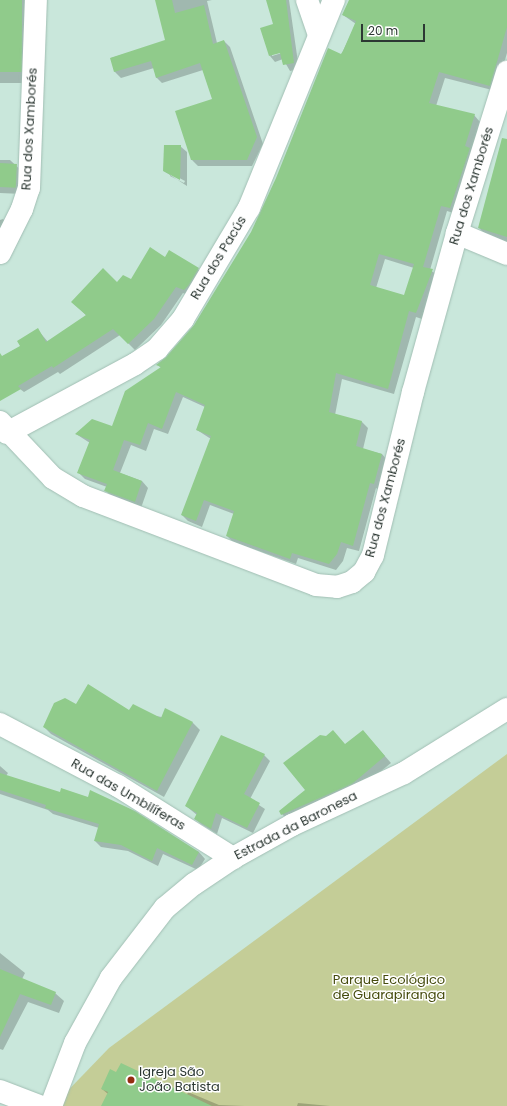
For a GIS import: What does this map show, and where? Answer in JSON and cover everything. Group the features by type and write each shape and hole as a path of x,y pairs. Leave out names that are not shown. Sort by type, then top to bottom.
{"street":[{"name":"Rua dos Xamborés","path":"0,253 22,209 30,188 36,0"},
{"path":"307,0 319,35"},
{"name":"Rua dos Pacús","path":"4,428 135,364 157,349 183,319 249,208 334,0"},
{"name":"Rua dos Xamborés","path":"4,428 53,478 83,496 316,585 337,587 352,582 364,572 373,555 413,392 457,233 507,72"},
{"path":"457,233 507,254"},
{"name":"Estrada da Baronesa","path":"51,1106 75,1043 111,978 165,908 194,884 233,858 292,825 404,773 507,709"},
{"name":"Rua das Umbilíferas","path":"0,724 118,786 233,858"},
{"path":"1,1092 39,1106"}],"green space":[{"name":"Parque Ecológico de Guarapiranga","path":"507,754 507,1106 53,1106 109,1048"}],"building":[{"path":"0,0 22,0 22,72 0,72"},
{"path":"155,0 172,0 175,13 204,5 213,44 224,40 257,137 247,160 191,160 175,111 212,99 200,63 156,78 151,61 114,72 110,58 165,40"},
{"path":"266,0 286,0 294,63 283,65 280,53 269,56 260,28 273,24"},
{"path":"349,0 507,0 507,27 490,86 439,72 429,103 475,114 465,146 470,148 450,208 441,206 423,267 433,269 416,313 409,311 388,389 336,373 329,412 362,421 356,446 382,454 374,484 370,483 353,546 341,542 337,554 329,564 292,553 290,559 226,536 234,511 204,500 196,521 181,515 211,436 196,430 205,405 176,392 162,429 148,423 140,445 124,440 113,470 142,481 135,502 104,491 107,484 77,473 90,440 75,434 92,419 112,426 125,391 161,367 156,365 166,357 194,325 251,232 276,178 328,48 341,54 343,51 356,21 342,15","holes":["379,254 414,264 404,295 370,285"]},
{"path":"502,138 507,139 507,237 478,228"},
{"path":"164,145 181,145 180,180 163,171"},
{"path":"0,163 17,164 16,188 0,187"},
{"path":"150,247 165,257 169,250 199,268 189,285 184,290 176,287 154,319 128,344 113,329 53,368 52,366 18,386 21,389 0,401 0,353 2,356 20,346 17,341 38,328 46,342 86,315 71,302 103,268 117,282 123,275 131,279"},
{"path":"88,684 129,710 133,704 161,718 165,708 193,722 157,791 43,727 54,703 65,698 76,704"},
{"path":"333,730 345,744 363,730 385,756 352,784 281,815 279,811 305,790 283,763 320,735 326,736"},
{"path":"221,735 265,754 244,794 260,803 247,828 216,813 211,829 194,819 197,813 185,806"},
{"path":"0,773 60,792 61,788 88,797 90,790 135,811 199,852 192,865 157,848 152,861 121,845 94,841 99,824 45,808 46,805 0,790"},
{"path":"0,969 56,992 51,1005 20,994 0,1037"},
{"name":"Igreja São João Batista","path":"121,1063 212,1106 101,1106 108,1092 101,1089 110,1069 116,1072"}],"place":[{"name":"Igreja São João Batista","path":"131,1080"}]}
